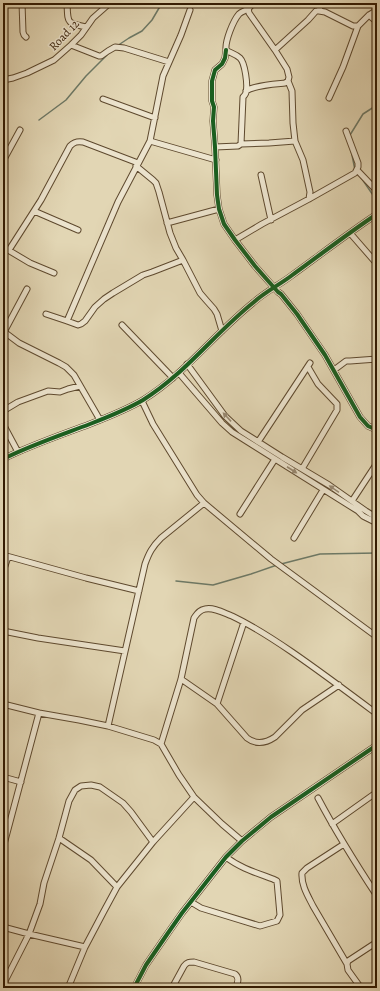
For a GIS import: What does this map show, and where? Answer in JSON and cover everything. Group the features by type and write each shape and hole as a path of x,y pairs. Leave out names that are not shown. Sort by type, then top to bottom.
{"street":[{"path":"22,3 23,32 26,37"},
{"path":"67,3 68,20 70,23 86,27"},
{"name":"Road 12","path":"3,80 27,73 54,60 81,35 93,18 110,3"},
{"path":"254,3 238,15 228,37 225,58 222,64 215,70 212,81 217,195 219,209 224,224 235,240 255,266 281,294 319,345 360,417 368,426 377,430"},
{"path":"319,11 321,3"},
{"path":"248,6 249,13 288,69 288,81 292,91 295,141 306,169 310,192 309,199"},
{"path":"67,321 118,202 150,141 162,82 190,10"},
{"path":"329,98 358,26 369,15 377,10"},
{"path":"275,50 316,11 325,12 353,26 358,26"},
{"path":"369,15 377,22"},
{"path":"71,45 99,56 115,46 169,62"},
{"path":"226,50 238,56 242,60 244,66 246,91 243,98 241,144"},
{"path":"246,91 285,83 288,81"},
{"path":"104,99 155,118"},
{"path":"3,161 20,130"},
{"path":"346,131 357,158 358,170 377,191"},
{"path":"150,141 216,160"},
{"path":"215,147 295,141"},
{"path":"9,250 34,211 70,146 74,142 83,142 137,165 156,183 170,233 176,248 200,293 217,314 222,331"},
{"path":"235,240 352,176 358,170"},
{"path":"261,176 271,220"},
{"path":"167,223 219,209"},
{"path":"34,211 78,230"},
{"path":"3,459 100,420 142,401 179,373 253,302 377,215"},
{"path":"350,233 377,264"},
{"path":"3,247 30,263 54,273"},
{"path":"46,314 81,324 104,299 113,293 143,275 183,260"},
{"path":"26,288 3,331 19,343 66,367 74,375 100,420"},
{"path":"122,325 173,378"},
{"path":"334,370 346,362 377,359"},
{"path":"187,364 225,416 241,431 377,518"},
{"path":"258,442 309,365 315,380 338,407 302,469"},
{"path":"179,373 222,423 232,432 377,523"},
{"path":"3,411 18,402 48,391 60,392 80,386"},
{"path":"142,401 153,424 204,503 271,559 377,637"},
{"path":"3,424 18,452"},
{"path":"240,514 275,459"},
{"path":"352,501 377,464"},
{"path":"294,538 323,490"},
{"path":"108,726 145,564 150,552 155,544 204,503"},
{"path":"3,572 6,556 80,577 139,591"},
{"path":"161,744 181,678 194,618 198,612 204,609 222,612 244,622 272,638 339,685 377,714"},
{"path":"217,704 244,622"},
{"path":"3,631 125,652"},
{"path":"181,678 217,704 247,738 256,743 270,741 302,710 339,685"},
{"path":"3,704 39,713 108,726 154,740 161,744 194,797 242,841"},
{"path":"3,848 39,713"},
{"path":"134,988 146,965 182,913 226,856 271,817 377,745"},
{"path":"3,777 21,782"},
{"path":"3,985 29,934 40,904 44,883 59,838 69,801 75,790 81,786 91,785 100,787 123,804 153,842"},
{"path":"332,824 377,792"},
{"path":"68,988 86,947 118,887 153,842 194,797"},
{"path":"318,798 344,844 377,896"},
{"path":"59,838 91,860 118,887"},
{"path":"344,844 307,868 302,873 302,878 308,897 347,964 348,970 361,988"},
{"path":"191,902 201,908 260,926 277,921 280,915 277,881 242,867 226,856"},
{"path":"3,927 86,947"},
{"path":"347,964 348,961 377,942"},
{"path":"172,988 184,966 188,962 194,962 237,975 238,979 235,988"}],"waterway":[{"path":"117,46 142,31 152,20 162,3"},
{"path":"39,120 66,100 86,76 107,55"},
{"path":"350,135 363,114 377,105"},
{"path":"351,150 355,170"},
{"path":"360,176 377,201"},
{"path":"281,564 320,554 377,553"},
{"path":"176,581 213,585 277,565"}],"cycle path":[{"path":"226,50 225,58 222,64 215,70 212,81 217,195 219,209 224,224 255,266 297,314 325,355 360,417 368,426 377,430"},
{"path":"3,459 110,416 143,400 173,378 258,298 377,214"},
{"path":"134,988 146,965 182,913 226,857 242,841 271,817 377,745"}]}
